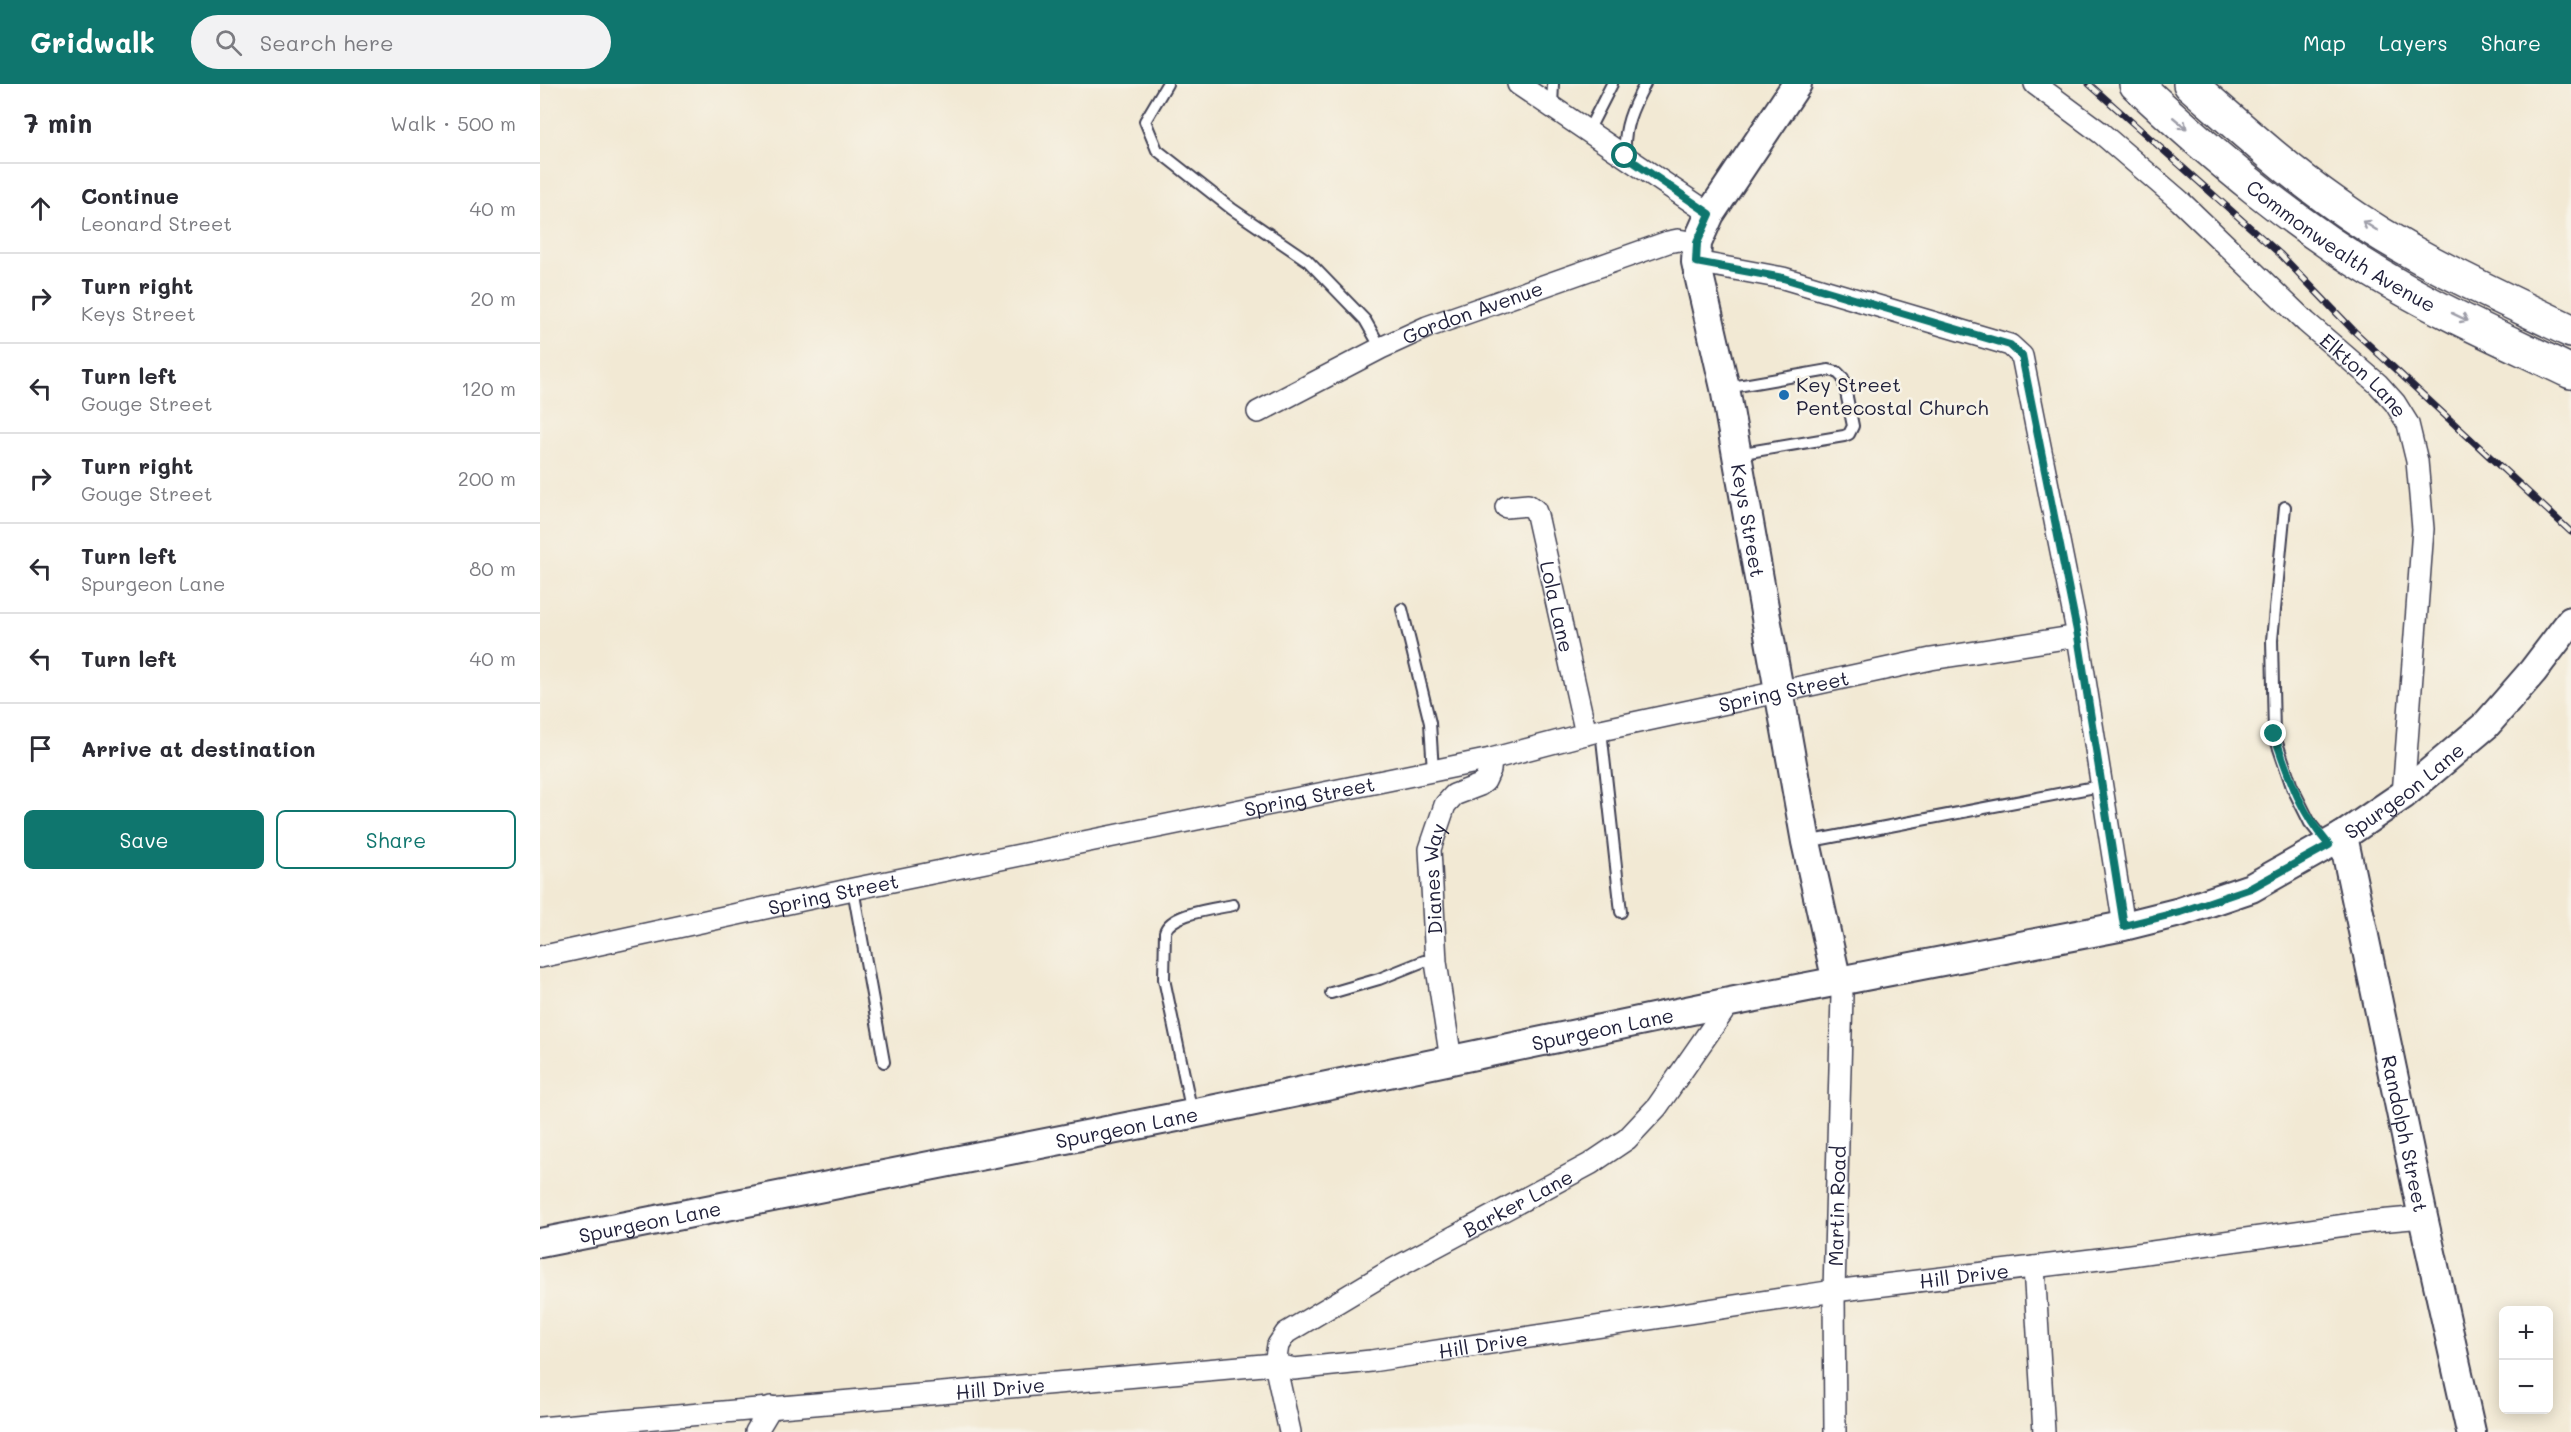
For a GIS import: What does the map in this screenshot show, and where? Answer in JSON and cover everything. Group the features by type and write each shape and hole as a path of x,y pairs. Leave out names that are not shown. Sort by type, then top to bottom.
{"highway":[{"name":"Commonwealth Avenue","path":"2136,84 2281,207 2331,244 2390,282 2571,372"},
{"name":"Commonwealth Avenue","path":"2190,84 2285,166 2335,204 2409,251 2571,331"},
{"path":"2390,282 2409,251"}],"street":[{"path":"1518,84 1710,214"},
{"path":"1697,253 1710,214 1797,84"},
{"name":"Elkton Lane","path":"2035,84 2101,133 2180,201 2306,321 2378,384 2395,403 2408,424 2417,461 2423,529 2403,795"},
{"name":"Gordon Avenue","path":"1258,412 1426,327 1678,240 1697,253 2015,348 2022,356 2078,636 2124,926"},
{"name":"Keys Street","path":"1697,253 1725,388 1806,842 1837,981"},
{"name":"Lola Lane","path":"1506,507 1528,505 1535,510 1537,515 1594,732"},
{"name":"Spurgeon Lane","path":"540,1243 1192,1114 1730,1002 2124,926 2180,912 2251,888 2336,841 2403,795 2486,725 2533,672 2571,621"},
{"name":"Spring Street","path":"540,957 854,889 1491,759 1594,732 1931,659 2078,636"},
{"name":"Dianes Way","path":"1451,1060 1436,962 1430,849 1446,805 1454,795 1480,785 1485,780 1490,770 1491,759"},
{"name":"Randolph Street","path":"2336,841 2471,1432"},
{"name":"Martin Road","path":"1834,1432 1834,1291 1842,995 1837,981"},
{"name":"Barker Lane","path":"1275,1364 1278,1345 1286,1333 1316,1313 1590,1164 1627,1139 1657,1107 1730,1002"},
{"name":"Hill Drive","path":"540,1428 1275,1364 1294,1369 1371,1361 1834,1291 2034,1267 2319,1228 2423,1217"},
{"path":"2034,1267 2044,1432"},
{"path":"1275,1364 1290,1432"},
{"path":"756,1432 771,1407"}],"lane":[{"path":"1167,84 1145,120 1157,150 1232,209 1307,260 1365,320 1381,348"},
{"path":"1551,106 1553,84"},
{"path":"1588,131 1611,84"},
{"path":"1625,156 1624,141 1627,122 1645,84"},
{"path":"1725,388 1829,370 1837,372 1843,378 1853,426 1850,434 1844,436 1737,454"},
{"path":"2285,507 2272,640 2274,734 2292,787 2310,823 2336,841"},
{"path":"1402,609 1430,723 1433,771"},
{"path":"1594,732 1621,912"},
{"path":"1806,842 2100,786"},
{"path":"854,889 884,1062"},
{"path":"1192,1114 1164,979 1166,926 1175,919 1233,905"},
{"path":"1331,993 1379,979 1425,961 1436,962"}],"railway":[{"path":"2089,84 2280,254 2354,331 2571,532"}],"place":[{"name":"Key Street Pentecostal Church","path":"1784,395"}],"route":[{"path":"1625,156 1710,214 1697,243 1696,262 1783,278 2010,345 2022,356 2078,636 2091,731 2124,926 2180,912 2251,888 2329,845 2310,823 2292,787 2274,734"}]}
